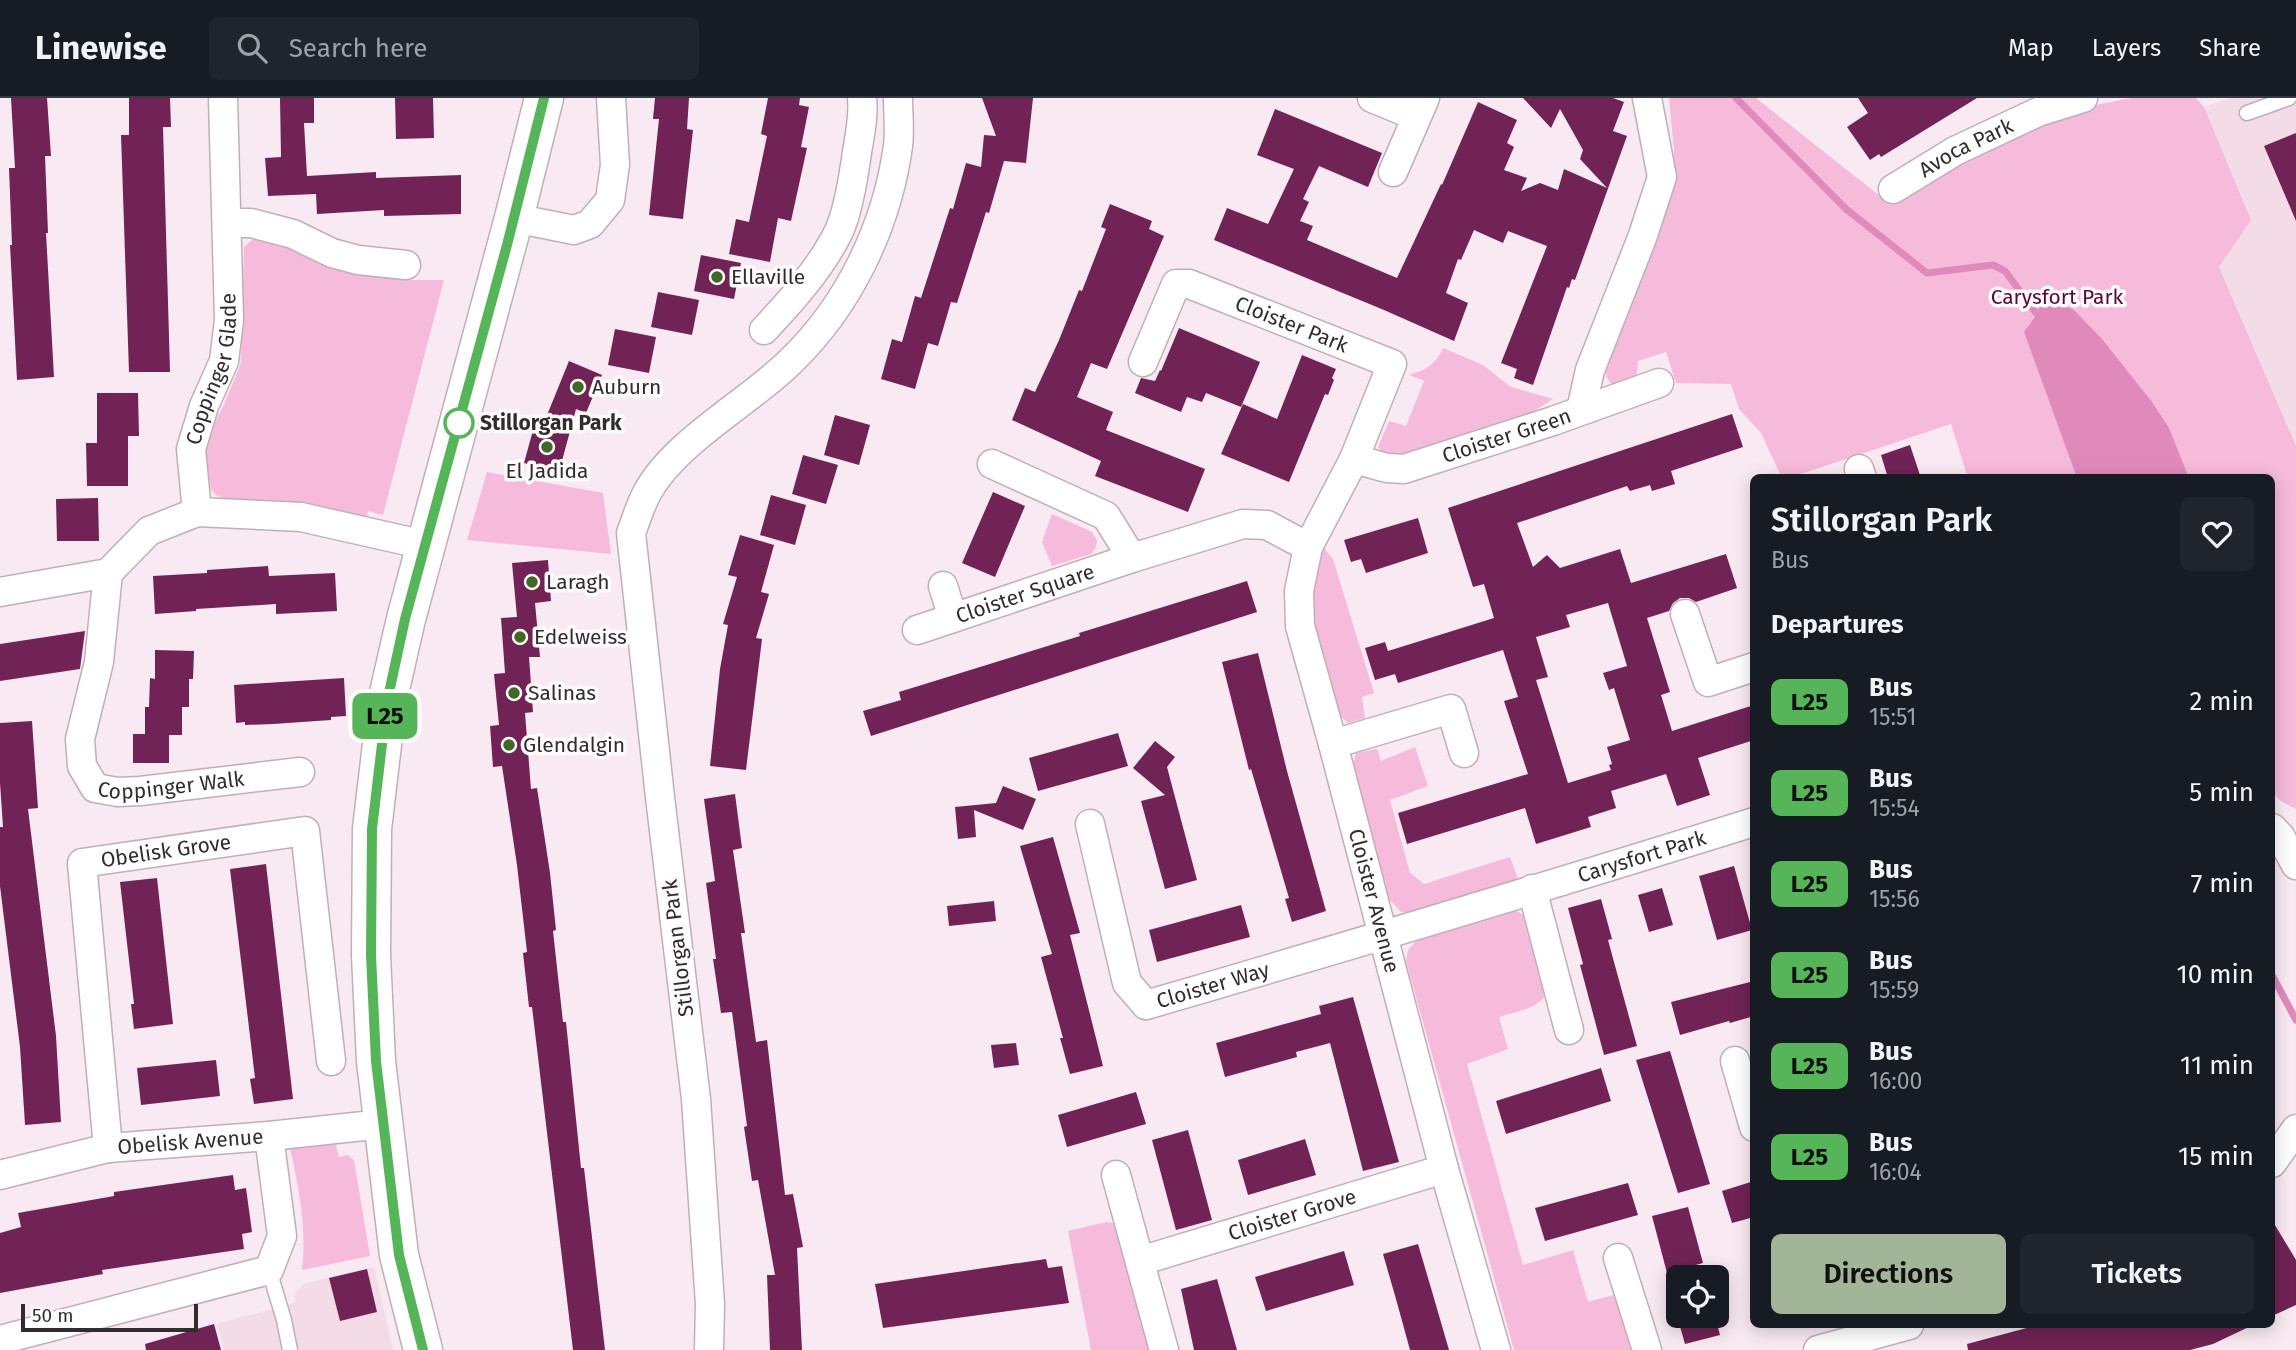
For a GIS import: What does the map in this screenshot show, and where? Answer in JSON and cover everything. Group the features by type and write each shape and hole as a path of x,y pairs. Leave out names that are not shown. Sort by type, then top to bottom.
{"main road":[{"path":"422,1350 399,1255 376,1061 372,981 372,829 387,702 405,619 544,98"}],"street":[{"name":"Coppinger Glade","path":"197,512 191,449 204,407 224,361 229,320 223,98"},
{"path":"514,218 574,230 590,223 610,200 615,165 611,98"},
{"path":"764,330 815,271 840,229 854,173 863,109 862,98"},
{"name":"Stillorgan Park","path":"709,1350 710,1304 696,1098 631,533 646,494 666,465 792,361 836,309 868,251 891,184 898,143 898,98"},
{"path":"1372,98 1420,107 1393,172"},
{"path":"1581,410 1590,370 1642,237 1662,177 1647,98"},
{"name":"Avoca Park","path":"1893,189 1955,151 2026,117 2083,98"},
{"path":"227,223 251,223 293,234 332,253 358,260 406,265"},
{"name":"Cloister Park","path":"1143,362 1176,284 1189,284 1392,364 1354,459"},
{"name":"Cloister Green","path":"1354,459 1387,468 1404,469 1553,421 1659,383"},
{"name":"Cloister Avenue","path":"1354,459 1308,547 1299,591 1300,626 1334,744 1444,1170 1496,1350"},
{"path":"992,464 1106,516 1132,558"},
{"path":"0,592 108,573 149,531 197,512 301,517 425,545"},
{"name":"Cloister Square","path":"917,630 1243,524 1267,526 1308,547"},
{"name":"Coppinger Walk","path":"108,573 99,662 80,739 82,766 95,788 118,792 140,791 300,772"},
{"path":"943,586 953,618"},
{"path":"1685,614 1709,682 1750,668"},
{"path":"1334,744 1451,709 1464,753"},
{"name":"Carysfort Park","path":"1384,936 1750,823"},
{"name":"Cloister Way","path":"1090,824 1127,983 1146,1005 1384,936"},
{"name":"Obelisk Grove","path":"108,1148 82,863 305,831 331,1061"},
{"path":"2275,831 2296,864"},
{"path":"1532,889 1569,1030"},
{"path":"1735,1061 1750,1113"},
{"name":"Obelisk Avenue","path":"0,1175 108,1148 383,1124"},
{"path":"2275,1159 2296,1129"},
{"path":"0,1340 270,1270 282,1236 269,1136"},
{"name":"Cloister Grove","path":"1140,1261 1444,1170"},
{"path":"1116,1175 1164,1350"},
{"path":"1618,1258 1647,1350"},
{"path":"1818,1350 1898,1328"}],"lane":[{"path":"2247,113 2289,98"},
{"path":"270,1270 290,1350"}],"shaded area":[{"path":"2231,98 2296,98 2296,446 2219,267 2251,220 2204,107"},
{"path":"2043,295 2074,310 2102,339 2169,428 2187,474 2076,474 2024,332 2037,314"},
{"path":"374,1267 393,1350 224,1350 217,1324 294,1303 295,1294 303,1284"}],"green space":[{"name":"Carysfort Park","path":"1669,98 1756,98 1890,204 1989,146 2091,106 2131,98 2196,98 2204,107 2251,220 2219,267 2296,446 2296,809 2275,795 2275,474 1967,474 1951,424 1801,474 1780,474 1761,433 1739,409 1731,384 1676,383 1666,352 1638,361 1637,373 1631,382 1614,386 1606,375 1607,361 1672,186 1674,150"},
{"path":"264,238 355,270 409,280 444,280 383,515 368,511 367,517 302,503 224,498 217,496 211,489 205,458 208,435 241,363 244,247 252,240"},
{"path":"1443,348 1483,365 1511,387 1553,399 1528,415 1393,458 1385,455 1378,447 1389,421 1406,426 1424,381 1409,375 1429,366"},
{"path":"487,472 603,493 611,554 467,540"},
{"path":"1052,514 1092,532 1097,541 1091,554 1052,566 1042,542"},
{"path":"1324,548 1333,559 1374,693 1362,697 1365,718 1348,723 1339,715 1309,601 1315,569"},
{"path":"1415,747 1428,786 1390,800 1410,873 1424,884 1510,857 1518,879 1414,912 1401,912 1389,899 1353,765 1356,753 1377,749 1381,761"},
{"path":"1506,909 1519,912 1528,919 1548,991 1534,1006 1499,1017 1508,1049 1467,1064 1523,1265 1573,1250 1588,1302 1617,1294 1635,1350 1514,1350 1406,961 1408,950 1417,940"},
{"path":"335,1141 339,1157 347,1155 354,1160 370,1256 302,1270 303,1224 290,1148"},
{"path":"1106,1222 1121,1228 1155,1350 1091,1350 1068,1231"}],"building":[{"path":"11,98 47,98 51,156 45,156 46,233 54,377 17,380 10,245 9,168 15,168"},
{"path":"129,98 170,98 171,127 163,127 170,372 129,372 121,135 129,135"},
{"path":"280,98 314,98 314,123 304,123 307,176 376,172 376,178 461,175 461,214 384,216 384,210 317,214 316,194 268,196 265,158 281,157"},
{"path":"395,98 433,98 434,138 396,139"},
{"path":"655,98 689,98 687,129 693,130 683,219 649,215 659,119 653,119"},
{"path":"768,98 800,98 799,105 809,107 801,147 807,148 791,221 778,218 770,262 729,254 736,219 749,222 767,136 761,134"},
{"path":"982,98 1033,98 1026,163 1004,161 957,303 951,302 938,346 928,343 915,389 881,379 892,339 902,342 915,296 921,298 950,208 953,209 966,163 981,167 984,135 996,136"},
{"path":"1523,98 1613,98 1624,102 1613,131 1627,136 1575,280 1572,279 1569,288 1567,287 1533,385 1514,378 1517,369 1501,363 1547,246 1508,231 1503,243 1474,230 1461,260 1458,259 1446,293 1468,303 1454,341 1214,240 1227,208 1268,224 1294,169 1257,155 1275,109 1382,153 1368,187 1319,166 1303,199 1309,202 1300,221 1313,226 1307,240 1397,278 1478,102 1517,120 1507,143 1514,147 1504,170 1527,178 1521,191 1540,183 1558,190 1564,169 1607,188 1580,159 1583,150 1560,109 1551,128"},
{"path":"1858,98 1977,98 1881,157 1879,154 1870,160 1847,127 1868,113"},
{"path":"2296,133 2296,221 2264,146"},
{"path":"1110,204 1152,221 1149,229 1164,236 1107,369 1091,363 1077,397 1113,412 1106,430 1205,469 1188,512 1095,476 1101,461 1012,420 1025,388 1035,392 1079,290 1082,291 1106,229 1101,227"},
{"name":"Ellaville","path":"701,255 741,263 734,299 694,291"},
{"path":"658,292 699,300 692,335 651,327"},
{"path":"1179,328 1260,362 1241,407 1206,393 1202,402 1187,397 1181,412 1135,393 1141,378 1155,381"},
{"path":"615,329 656,337 649,373 608,365"},
{"path":"1302,355 1336,369 1328,395 1325,394 1289,482 1221,454 1243,404 1277,419"},
{"path":"569,361 602,375 586,413 576,409 559,472 524,463 535,423 543,425"},
{"path":"97,393 138,393 139,436 128,436 128,486 87,486 86,443 97,443"},
{"path":"1732,414 1743,447 1671,471 1675,484 1652,491 1650,485 1630,491 1627,486 1517,523 1533,567 1547,555 1560,568 1620,549 1631,583 1726,554 1737,588 1696,602 1689,598 1680,598 1673,603 1669,611 1647,618 1670,692 1661,695 1672,731 1750,706 1750,741 1698,758 1710,795 1677,806 1666,774 1611,791 1616,808 1588,817 1591,827 1536,844 1525,808 1407,844 1398,813 1528,774 1504,701 1518,697 1503,650 1398,683 1395,674 1375,680 1365,648 1385,642 1388,651 1494,618 1484,584 1473,587 1448,508","holes":["1608,603 1627,666 1603,673 1609,690 1614,688 1630,740 1607,747 1611,770 1568,783 1536,680 1548,677 1536,637 1570,627 1566,615"]},
{"path":"835,415 870,425 859,465 824,455"},
{"path":"1910,445 1920,474 1887,474 1881,455"},
{"path":"803,455 838,465 826,504 792,494"},
{"path":"993,492 1025,506 995,577 962,563"},
{"path":"771,495 806,505 795,545 760,535"},
{"path":"98,498 99,541 57,541 56,499"},
{"path":"1418,518 1428,553 1366,573 1361,559 1351,562 1344,540"},
{"path":"740,535 774,545 761,592 769,594 756,638 762,639 746,770 710,766 720,669 728,625 723,624 737,577 728,575"},
{"path":"548,560 551,601 535,603 540,657 529,657 533,712 525,713 531,789 537,788 550,873 563,1022 566,1022 581,1168 584,1168 605,1350 573,1350 532,1007 529,1007 523,953 527,952 517,865 502,766 493,767 490,726 499,725 494,674 505,673 501,618 517,617 512,563"},
{"path":"268,566 269,576 335,573 337,611 276,614 276,604 155,614 153,576"},
{"path":"1247,581 1257,612 871,736 863,711 901,700 899,692"},
{"path":"85,631 80,669 0,681 0,644"},
{"path":"155,650 194,651 193,679 189,679 189,707 182,707 182,735 169,735 169,763 133,763 133,734 145,734 145,707 149,707 150,678 155,679"},
{"path":"1258,653 1326,911 1292,922 1285,899 1289,898 1251,769 1249,770 1222,662"},
{"path":"344,678 346,716 331,717 331,720 273,724 236,723 234,685"},
{"path":"32,721 38,808 28,809 56,1036 61,1122 25,1125 20,1047 0,886 0,827 3,827 0,723"},
{"path":"1118,733 1128,766 1038,791 1029,758"},
{"path":"1155,741 1175,757 1167,767 1197,880 1165,889 1141,801 1165,795 1133,768"},
{"path":"1003,786 1036,799 1023,830 974,810 976,837 958,839 955,807 996,803"},
{"path":"735,794 742,848 733,850 756,1042 767,1040 785,1195 793,1194 803,1247 797,1248 802,1350 770,1350 767,1275 775,1275 758,1180 752,1181 732,1012 721,1013 713,959 716,959 706,883 715,881 704,799"},
{"path":"1053,837 1080,933 1070,935 1103,1066 1070,1074 1041,957 1052,954 1020,846"},
{"path":"266,864 293,1099 254,1104 250,1079 255,1078 230,869"},
{"path":"1734,866 1750,931 1717,940 1699,876"},
{"path":"157,878 173,1024 134,1029 131,1004 134,1004 120,882"},
{"path":"1662,888 1673,925 1649,932 1638,895"},
{"path":"1601,899 1612,939 1608,940 1637,1046 1604,1055 1568,908"},
{"path":"994,901 996,921 949,926 947,906"},
{"path":"1241,905 1250,937 1157,962 1149,930"},
{"path":"1750,982 1750,1017 1730,1023 1729,1021 1680,1035 1671,1002"},
{"path":"1353,997 1399,1162 1363,1171 1330,1043 1296,1052 1297,1057 1225,1077 1216,1043 1321,1014 1319,1006"},
{"path":"1016,1043 1019,1065 994,1068 991,1045"},
{"path":"1670,1051 1710,1184 1678,1193 1636,1060"},
{"path":"216,1060 220,1096 141,1105 137,1068"},
{"path":"1601,1068 1611,1101 1506,1134 1496,1101"},
{"path":"1136,1092 1146,1124 1067,1147 1058,1115"},
{"path":"1188,1130 1212,1220 1176,1230 1152,1140"},
{"path":"1305,1139 1316,1175 1248,1195 1238,1160"},
{"path":"233,1175 235,1190 246,1188 252,1232 242,1234 244,1249 102,1270 103,1274 0,1293 0,1233 21,1227 18,1213 114,1196 114,1192"},
{"path":"1750,1182 1750,1218 1732,1223 1722,1191"},
{"path":"1628,1183 1638,1215 1545,1241 1535,1208"},
{"path":"1688,1207 1703,1263 1666,1265 1666,1269 1652,1216"},
{"path":"2275,1225 2296,1260 2296,1305 2275,1315"},
{"path":"1418,1244 1449,1350 1410,1350 1383,1254"},
{"path":"1344,1251 1354,1285 1266,1311 1255,1277"},
{"path":"1046,1259 1048,1268 1062,1266 1069,1303 883,1328 875,1284"},
{"path":"367,1269 377,1312 340,1321 329,1278"},
{"path":"1217,1279 1237,1350 1194,1350 1181,1289"},
{"path":"214,1324 221,1350 146,1350 145,1344"},
{"path":"1680,1328 1718,1328 1720,1335 1685,1344"},
{"path":"2027,1328 2247,1328 2213,1344 2190,1350 1968,1350 1967,1344"}],"waterway":[{"path":"1736,98 1846,209 1927,273 1993,265 2005,271 2042,321"},
{"path":"2275,981 2296,1020"}],"bus line":[{"name":"L25","path":"423,1350 399,1255 376,1061 371,955 372,829 387,702 405,619 507,245 544,98"}],"place":[{"name":"Ellaville","path":"717,277"},
{"name":"Auburn","path":"578,387"},
{"name":"Stillorgan Park","path":"459,423"},
{"name":"El Jadida","path":"547,447"},
{"name":"Laragh","path":"532,582"},
{"name":"Edelweiss","path":"520,637"},
{"name":"Salinas","path":"514,693"},
{"name":"Glendalgin","path":"509,745"}]}
